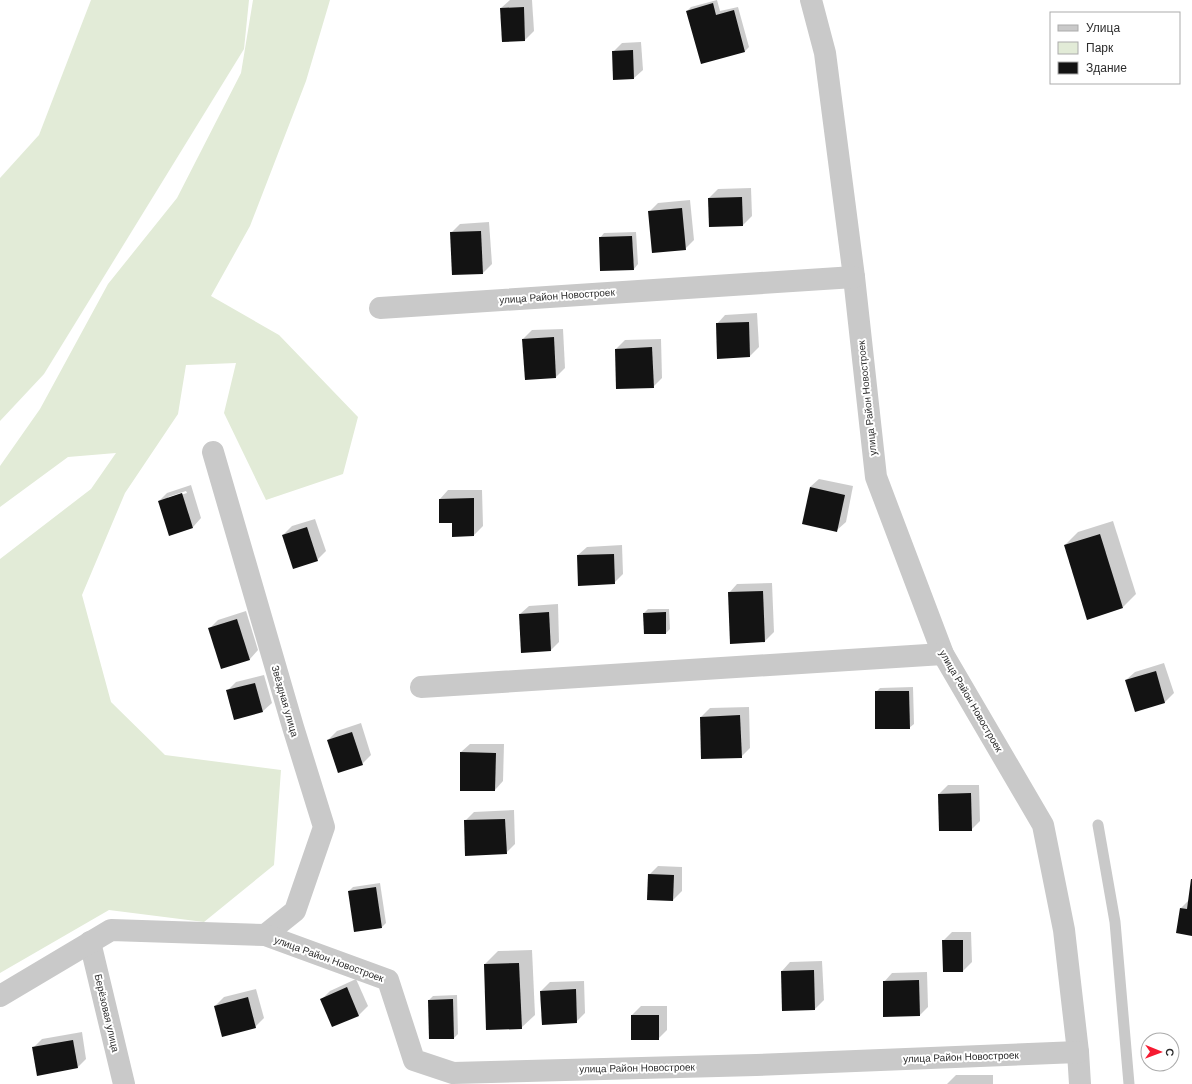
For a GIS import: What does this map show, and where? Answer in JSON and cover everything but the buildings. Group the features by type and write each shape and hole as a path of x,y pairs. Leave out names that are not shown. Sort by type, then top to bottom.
{"street":[{"name":"улица Район Новостроек","path":"810,0 825,53 854,277 876,477 943,654 1043,825 1064,930 1078,1052 1080,1084"},
{"name":"улица Район Новостроек","path":"380,308 854,277"},
{"name":"Звёздная улица","path":"214,452 293,727 324,827 295,911 265,935"},
{"path":"420,687 943,654"},
{"path":"0,996 110,930 265,935"},
{"name":"улица Район Новостроек","path":"265,935 388,980 414,1060 453,1073 756,1065 1078,1052"},
{"name":"Берёзовая улица","path":"90,942 124,1084"}],"lane":[{"path":"1098,824 1115,922 1129,1084"}],"green space":[{"path":"91,0 249,0 244,49 44,374 0,421 0,178 39,135"},
{"path":"253,0 330,0 306,81 250,226 211,296 279,335 358,417 343,474 266,500 224,413 236,363 186,365 178,414 125,493 82,595 111,702 165,755 281,770 274,865 204,922 109,910 0,973 0,559 91,489 116,453 68,457 0,507 0,466 40,409 108,284 177,198 241,73"}]}
